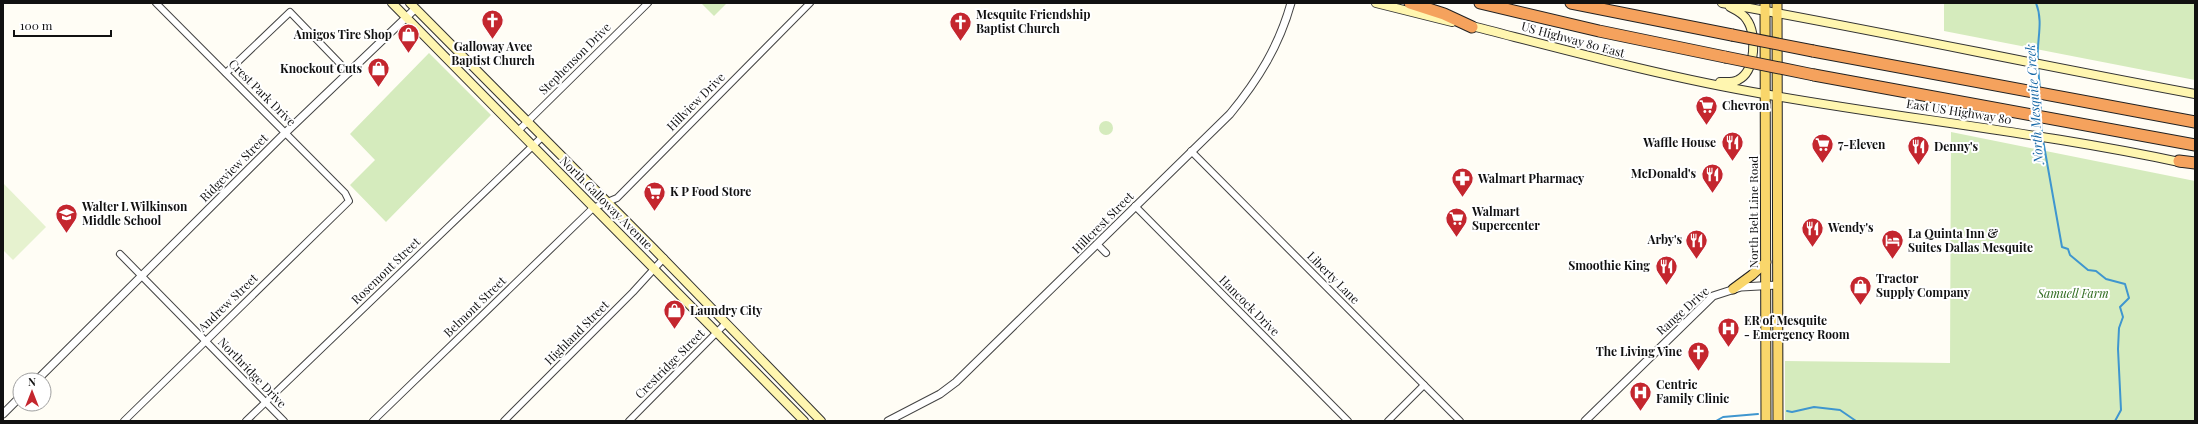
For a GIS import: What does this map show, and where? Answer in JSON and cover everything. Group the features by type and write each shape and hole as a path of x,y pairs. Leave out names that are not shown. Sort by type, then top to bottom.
{"highway":[{"path":"1410,3 1444,14 1472,27"},
{"path":"1480,3 1576,26 1814,75 2195,145"},
{"path":"1570,3 2005,88 2195,122"},
{"path":"2179,162 2195,164"}],"main road":[{"name":"North Galloway Avenue","path":"392,3 592,208 804,421"},
{"name":"US Highway 80 East","path":"1376,3 1699,82 1765,95"},
{"path":"1723,3 1778,7 1999,57 2195,94"},
{"path":"1699,82 1734,81 1743,77 1749,68 1752,49 1750,25 1745,17 1723,3"},
{"name":"North Galloway Avenue","path":"412,6 528,121 607,204 664,258 821,421"},
{"name":"North Belt Line Road","path":"1765,7 1766,421"},
{"name":"North Belt Line Road","path":"1778,7 1778,421"},
{"name":"East US Highway 80","path":"1765,95 2077,143 2179,162"},
{"path":"1766,197 1778,198"},
{"path":"1733,289 1766,262"},
{"path":"775,392 784,383"}],"street":[{"name":"Crest Park Drive","path":"156,3 345,193 349,201"},
{"name":"Stephenson Drive","path":"518,131 648,3"},
{"name":"Hillview Drive","path":"592,208 607,204 617,198 810,3"},
{"name":"Hillcrest Street","path":"888,421 940,394 956,382 1230,114 1252,88 1268,63 1278,42 1291,3"},
{"name":"Ridgeview Street","path":"45,372 286,133 406,18 412,6"},
{"path":"226,73 290,12 349,73"},
{"name":"Rosemont Street","path":"246,421 542,137"},
{"name":"Liberty Lane","path":"1191,151 1460,421"},
{"name":"Andrew Street","path":"124,421 349,201"},
{"name":"Hancock Drive","path":"1135,206 1348,421"},
{"name":"Belmont Street","path":"373,421 592,208"},
{"path":"1097,244 1106,253"},
{"name":"Northridge Drive","path":"120,254 284,421"},
{"name":"Highland Street","path":"504,421 664,258"},
{"name":"Range Drive","path":"1585,421 1713,296 1742,286 1778,285"},
{"name":"Crestridge Street","path":"628,421 726,323"},
{"path":"1388,421 1424,385"},
{"path":"3,414 12,405"}],"green space":[{"path":"701,3 727,3 714,16"},
{"path":"1944,3 2195,3 2195,80 1944,31"},
{"path":"429,53 491,115 386,222 350,185 375,160 350,134"},
{"path":"1106,121 1111,123 1113,128 1111,133 1106,135 1101,133 1099,128 1101,123"},
{"name":"Samuell Farm","path":"1951,132 2195,181 2195,421 1785,421 1785,361 1950,363"},
{"path":"3,183 46,227 13,260 3,250"}],"waterway":[{"name":"North Mesquite Creek","path":"2036,3 2040,25 2038,62"},
{"name":"North Mesquite Creek","path":"2038,66 2040,90"},
{"name":"North Mesquite Creek","path":"2040,96 2041,112"},
{"name":"North Mesquite Creek","path":"2041,120 2042,134"},
{"name":"North Mesquite Creek","path":"2043,140 2062,247 2068,249 2070,255 2088,270 2096,271 2106,279 2125,284 2129,298 2120,307 2123,317 2119,328 2118,349 2121,410 2115,421"},
{"path":"1787,411 1792,412 1814,407 1840,410 1856,421"},
{"path":"1716,421 1723,417 1758,414"}],"place":[{"name":"Galloway Avee Baptist Church","path":"493,40"},
{"name":"Mesquite Friendship Baptist Church","path":"960,42"},
{"name":"Amigos Tire Shop","path":"408,54"},
{"name":"Knockout Cuts","path":"378,88"},
{"name":"Chevron","path":"1706,126"},
{"name":"Waffle House","path":"1732,162"},
{"name":"7-Eleven","path":"1823,164"},
{"name":"Denny's","path":"1918,166"},
{"name":"McDonald's","path":"1712,194"},
{"name":"Walmart Pharmacy","path":"1462,198"},
{"name":"K P Food Store","path":"655,212"},
{"name":"Walter L Wilkinson Middle School","path":"67,234"},
{"name":"Walmart Supercenter","path":"1457,238"},
{"name":"Wendy's","path":"1813,248"},
{"name":"Arby's","path":"1697,260"},
{"name":"La Quinta Inn & Suites Dallas Mesquite","path":"1893,260"},
{"name":"Smoothie King","path":"1666,286"},
{"name":"Tractor Supply Company","path":"1861,306"},
{"name":"Laundry City","path":"674,330"},
{"name":"ER of Mesquite - Emergency Room","path":"1729,348"},
{"name":"The Living Vine","path":"1698,372"},
{"name":"Centric Family Clinic","path":"1641,412"}]}
